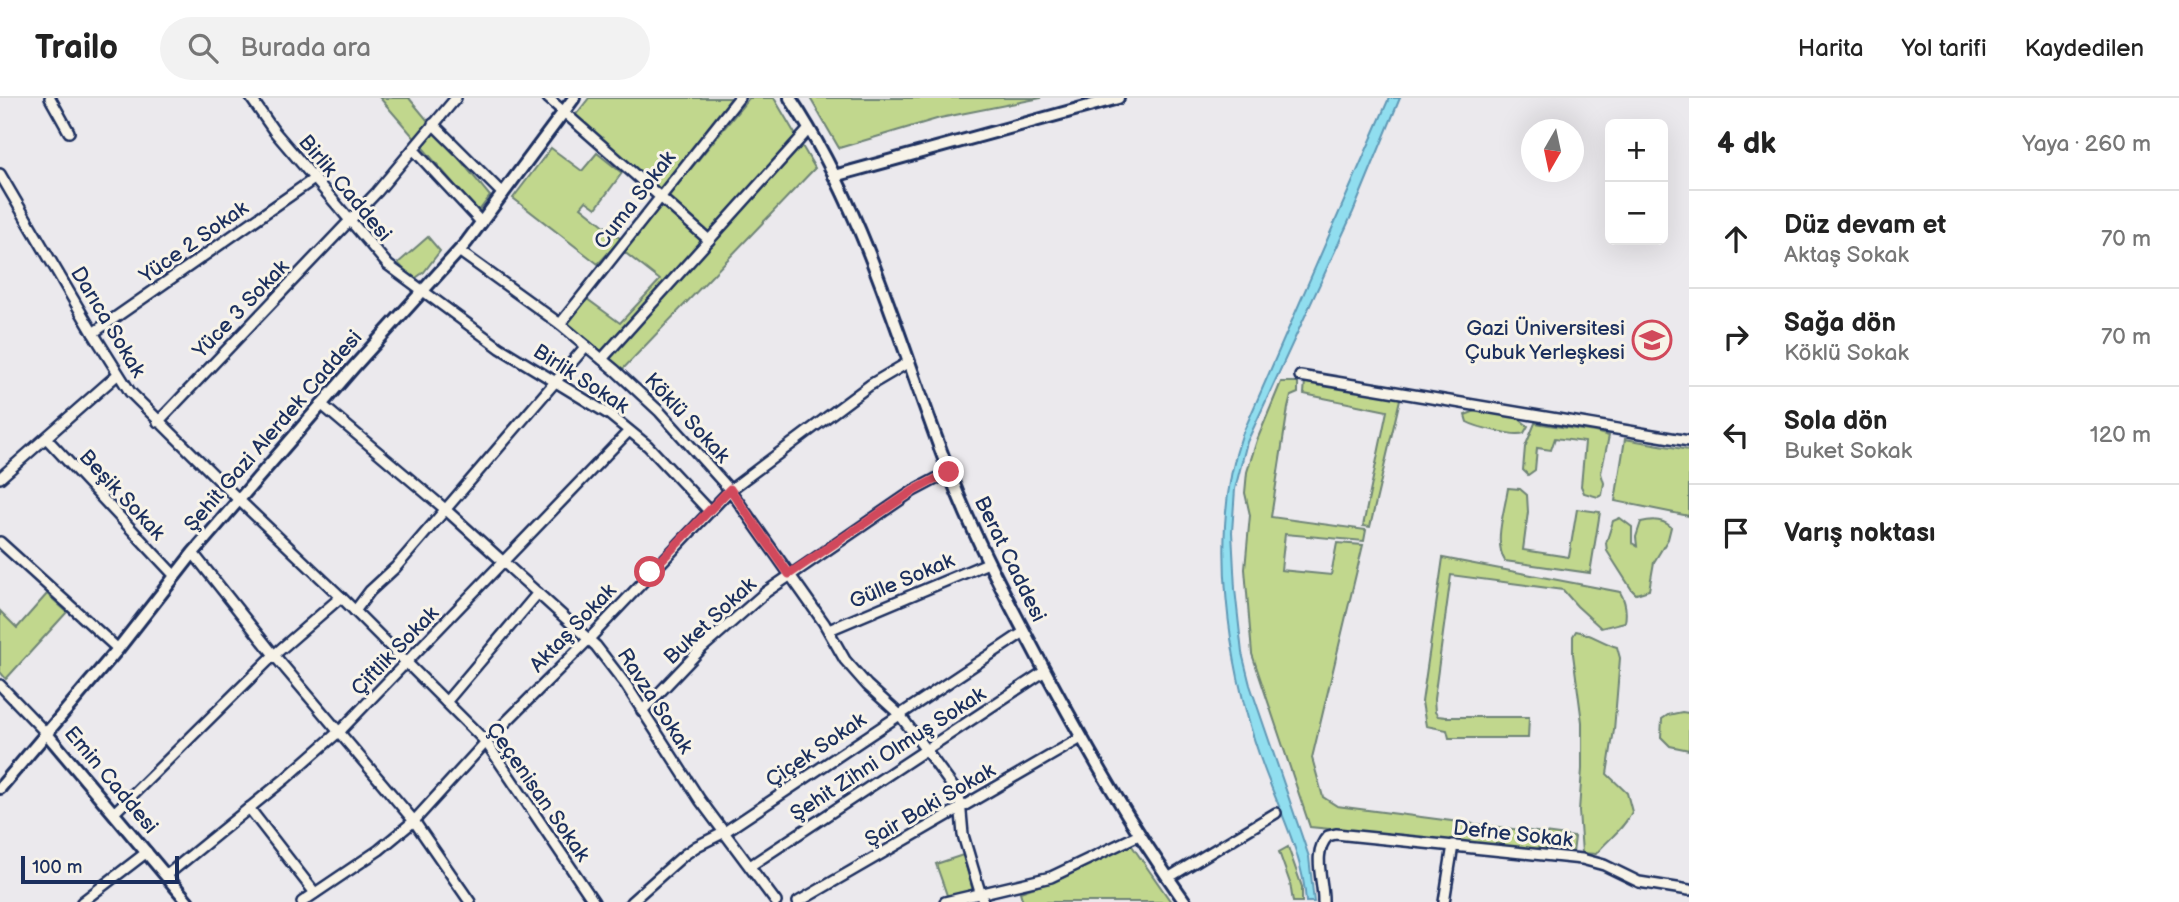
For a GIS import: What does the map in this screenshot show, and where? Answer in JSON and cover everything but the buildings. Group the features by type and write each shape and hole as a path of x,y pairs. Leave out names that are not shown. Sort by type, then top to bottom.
{"street":[{"path":"50,98 69,132"},
{"name":"Birlik Caddesi","path":"251,98 274,131 388,265 422,292"},
{"name":"Yüce 3 Sokak","path":"159,422 350,221 456,98"},
{"path":"548,98 709,240"},
{"name":"Şehit Gazi Alerdek Caddesi","path":"0,788 118,649 174,575 321,404 459,251 574,98"},
{"name":"Cuma Sokak","path":"560,324 739,98"},
{"name":"Berat Caddesi","path":"790,98 834,176 878,275 949,472 988,563 1081,738 1139,835 1185,902"},
{"path":"834,176 1118,98"},
{"path":"433,124 503,194"},
{"path":"602,359 809,130"},
{"path":"413,149 482,223"},
{"name":"Darıca Sokak","path":"0,174 130,392 239,500"},
{"name":"Yüce 2 Sokak","path":"93,334 314,179"},
{"name":"Köklü Sokak","path":"459,251 560,324 602,359 660,412 730,489 829,630 850,667 900,715 953,788 962,807 964,835 981,898"},
{"name":"Birlik Sokak","path":"422,292 500,348 610,415 648,446 709,511"},
{"path":"355,611 586,346"},
{"name":"Aktaş Sokak","path":"302,902 388,844 414,821 486,742 589,639 730,489 870,385 909,362"},
{"path":"0,478 117,374"},
{"path":"1300,376 1689,440"},
{"name":"Ravza Sokak","path":"321,404 445,509 589,639 612,666 723,833 776,902"},
{"name":"Çiftlik Sokak","path":"167,876 340,731 629,431"},
{"name":"Beşik Sokak","path":"46,438 174,575"},
{"name":"Buket Sokak","path":"642,711 729,622 789,574 913,491 949,472"},
{"name":"Çeçenisan Sokak","path":"239,500 486,742 594,902"},
{"path":"0,542 118,649"},
{"path":"193,553 274,655 414,821 470,902"},
{"name":"Gülle Sokak","path":"829,630 988,563"},
{"path":"446,702 538,593"},
{"path":"114,813 274,655 341,597"},
{"name":"Çiçek Sokak","path":"631,902 697,846 723,833 1024,632"},
{"name":"Şehit Zihni Olmuş Sokak","path":"750,866 1045,671"},
{"name":"Emin Caddesi","path":"0,685 47,734 188,902"},
{"name":"Şair Baki Sokak","path":"798,902 1081,738"},
{"path":"249,808 315,893"},
{"path":"1168,878 1276,813"},
{"name":"Defne Sokak","path":"1323,902 1320,856 1324,840 1328,836 1346,834 1582,859 1604,865 1639,882 1689,890"},
{"path":"945,902 981,898 1060,873 1139,835"},
{"path":"1444,902 1453,845"},
{"path":"82,902 147,852"}],"green space":[{"path":"380,98 409,98 490,196 478,212"},
{"path":"589,98 731,98 658,191 575,116"},
{"path":"749,98 774,98 815,168 623,369 568,324 587,299 620,323 660,280 623,251"},
{"path":"810,98 1041,98 940,118 839,148"},
{"path":"551,148 582,171 597,153 622,173 596,208 586,201 581,207 621,239 598,264 513,198"},
{"path":"428,237 440,251 424,272 413,280 398,263"},
{"path":"1305,381 1401,395 1370,527 1363,526 1387,411 1304,394"},
{"path":"1281,382 1298,382 1298,393 1291,396 1288,408 1271,517 1366,530 1364,541 1285,534 1281,570 1331,575 1337,543 1363,545 1312,758 1323,797 1337,806 1575,837 1573,853 1310,827 1252,654 1245,569 1250,515 1245,493 1247,472"},
{"path":"1478,410 1515,416 1528,426 1524,433 1513,434 1467,422 1465,415"},
{"path":"1535,423 1609,436 1601,473 1604,483 1602,495 1598,497 1584,493 1581,486 1585,442 1555,438 1551,450 1537,448 1535,470 1528,475 1523,470 1525,447"},
{"path":"1625,439 1689,450 1689,516 1615,501"},
{"path":"1508,488 1520,489 1527,495 1528,512 1523,550 1569,557 1577,509 1600,512 1590,573 1505,561 1500,535"},
{"path":"1620,518 1632,527 1632,543 1637,546 1636,537 1641,522 1657,520 1671,527 1668,539 1654,562 1649,590 1636,594 1607,551 1606,543 1613,521"},
{"path":"1443,558 1620,592 1622,596 1625,622 1601,628 1563,590 1451,575 1434,699 1435,712 1438,716 1446,717 1529,717 1528,738 1449,738 1447,730 1426,726 1422,702"},
{"path":"47,594 67,612 6,679 0,672 0,611 17,628"},
{"path":"1576,631 1617,647 1620,658 1607,774 1627,793 1632,812 1596,854 1582,853 1579,811 1582,722 1573,654 1573,636"},
{"path":"1682,712 1689,713 1689,750 1670,746 1661,737 1662,719"},
{"path":"1130,843 1171,902 1023,902 1020,892 1062,878"},
{"path":"1288,847 1302,887 1302,902 1293,902 1290,883 1279,852"},
{"path":"963,855 973,891 948,898 936,864"}],"water":[{"path":"1389,98 1400,98 1353,212 1247,442 1235,489 1232,532 1242,653 1250,685 1309,857 1314,902 1306,902 1295,848 1261,760 1239,683 1226,598 1226,513 1232,473 1242,435"}],"place":[{"name":"Gazi Üniversitesi Çubuk Yerleşkesi","path":"1652,340"}],"route":[{"path":"650,572 730,489 789,574 913,491 949,472"}]}
